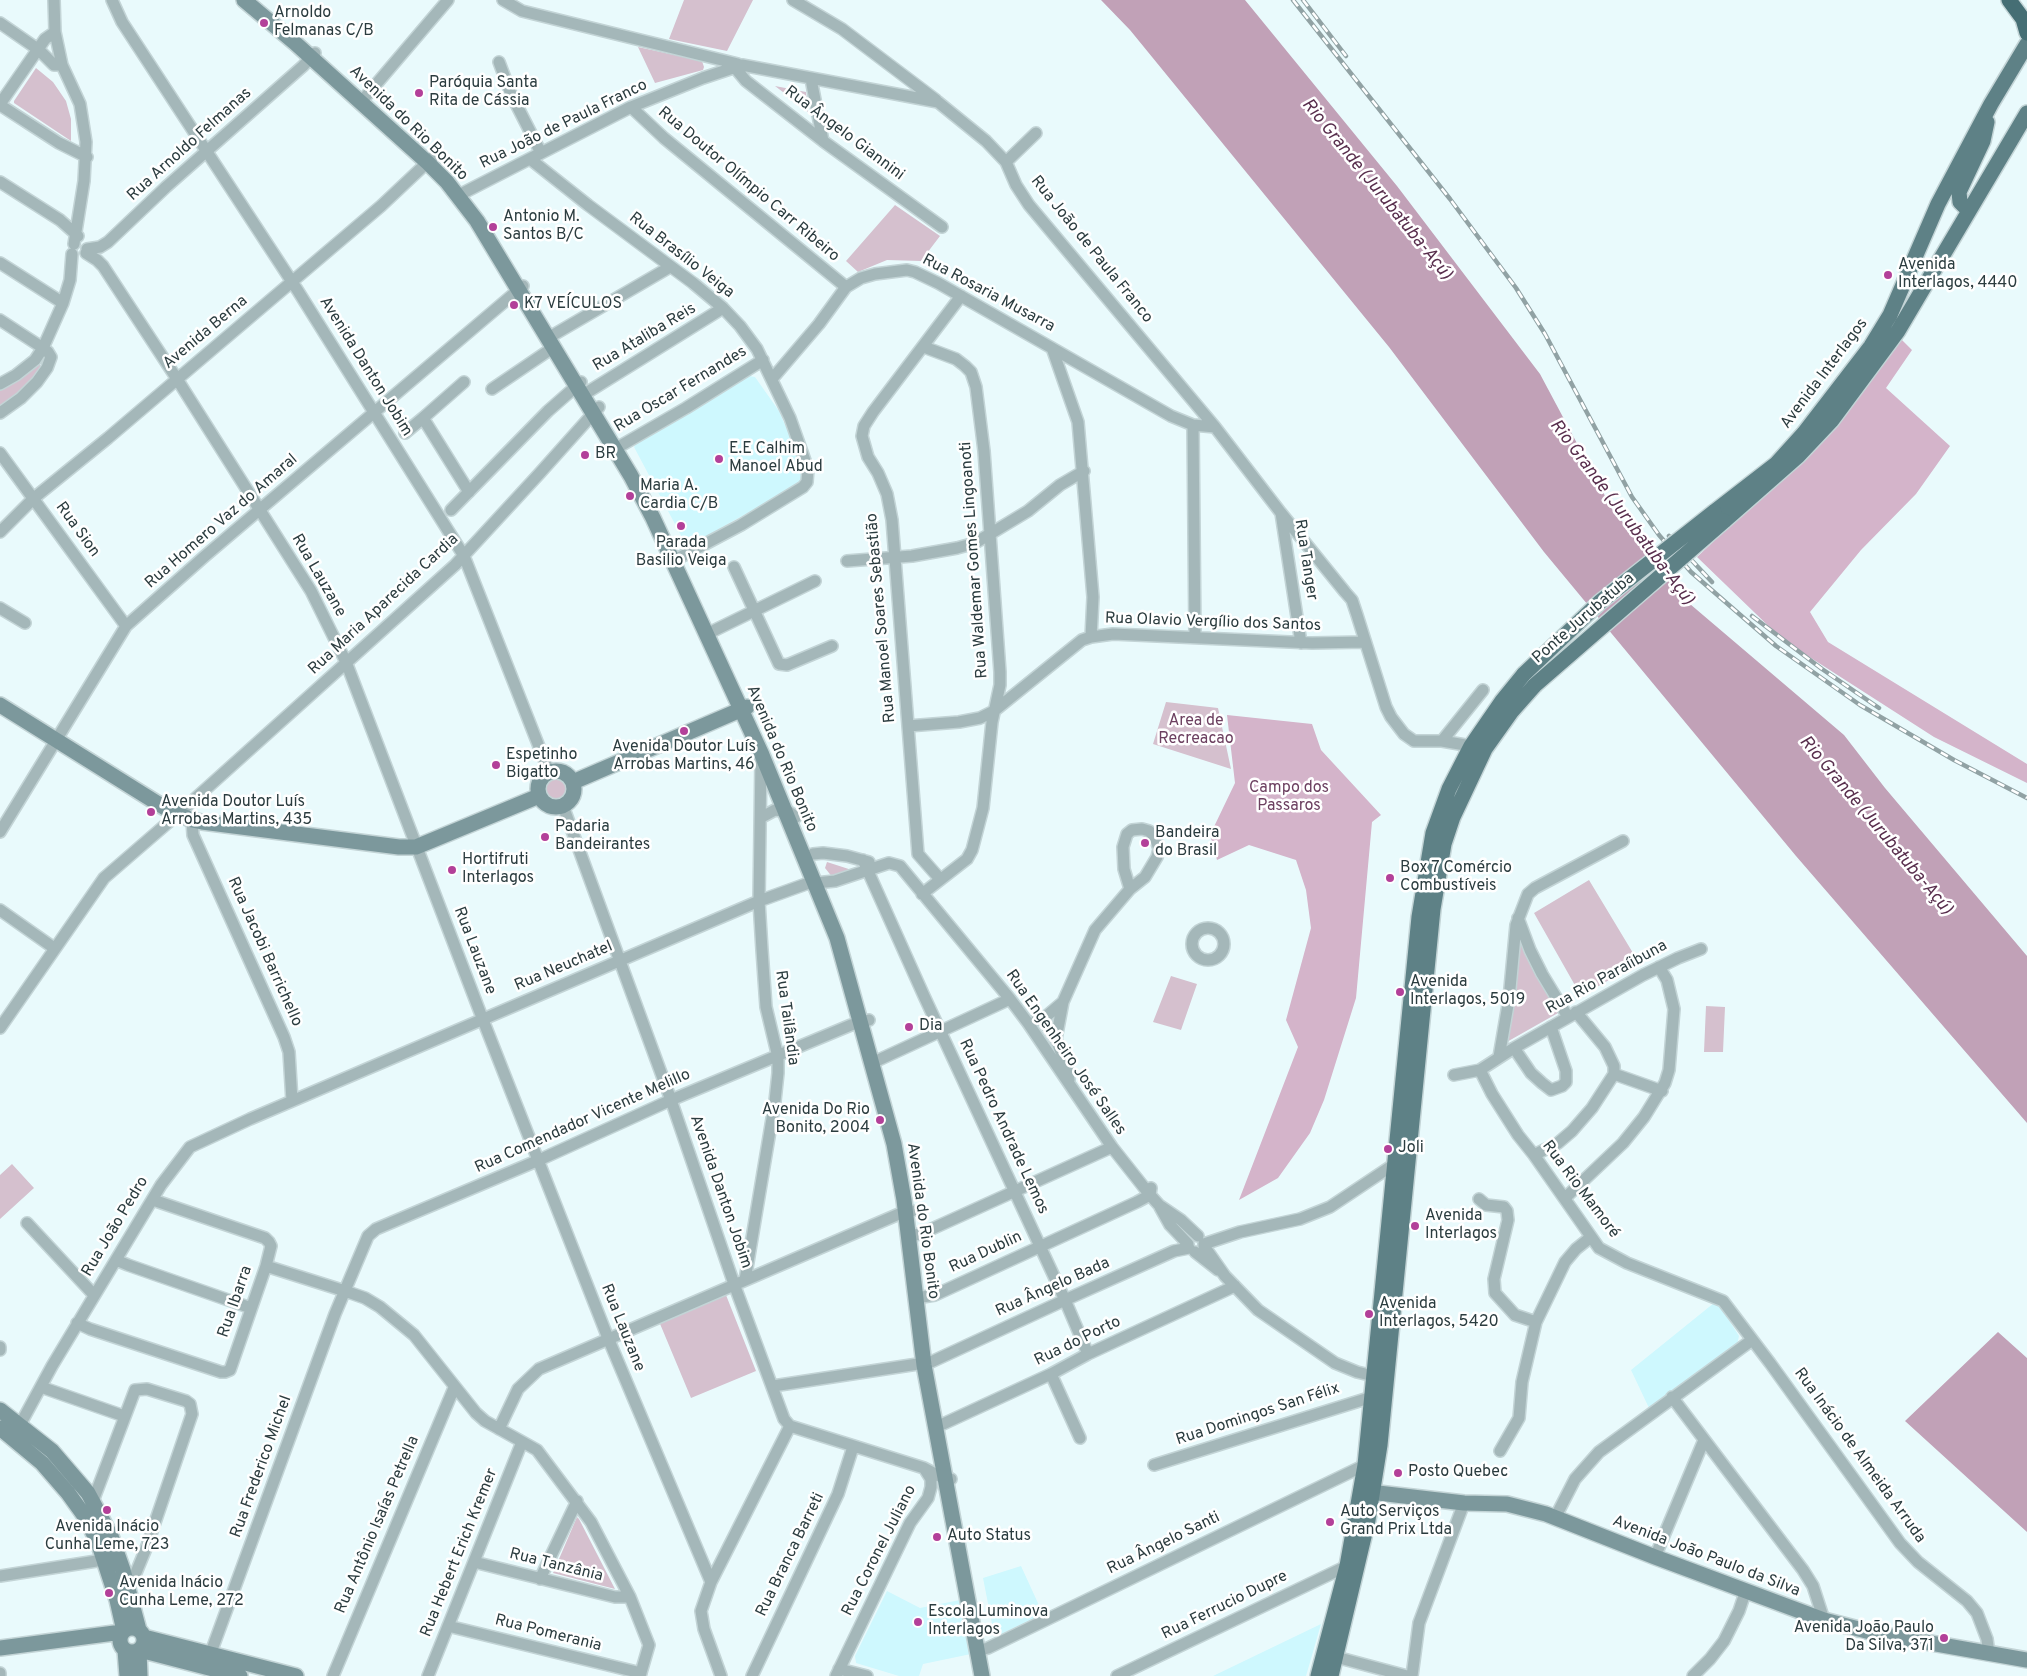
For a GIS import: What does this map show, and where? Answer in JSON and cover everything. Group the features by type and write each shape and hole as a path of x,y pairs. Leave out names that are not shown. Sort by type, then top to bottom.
{"highway":[{"path":"2009,0 2023,19 2027,33"}],"main road":[{"name":"Avenida do Rio Bonito","path":"244,0 313,55"},
{"name":"Avenida do Rio Bonito","path":"254,0 430,160 463,193 483,220 521,288 618,447 713,631 762,755 812,854 820,883"},
{"name":"Avenida Interlagos","path":"1719,517 1776,464 1804,433 1871,346 1890,315 1938,204 1991,104 2027,44"},
{"path":"1969,211 1960,202 1959,192 1983,141 1991,104"},
{"name":"Avenida Interlagos","path":"1719,517 1798,456 1832,420 1898,331 2025,114"},
{"name":"Avenida do Rio Bonito","path":"430,160 477,222 521,288"},
{"name":"Ponte Jurubatuba","path":"1471,746 1502,701 1524,674 1600,602 1719,517"},
{"name":"Ponte Jurubatuba","path":"1402,1159 1433,908 1444,844 1453,817 1485,749 1512,711 1534,685 1719,517"},
{"name":"Avenida do Rio Bonito","path":"676,560 744,708 820,883 844,931 876,1061 898,1126 927,1364 981,1650 989,1676"},
{"path":"0,705 165,808 185,817 390,846 416,847 539,796"},
{"path":"573,782 744,708"},
{"path":"1318,1676 1380,1445 1418,917 1433,833 1449,789 1471,746"},
{"path":"549,772 560,772 573,782 574,794 562,806 557,808 546,805 539,796 538,785 540,780 549,772"},
{"path":"1331,1676 1368,1520 1365,1465 1374,1376 1402,1159"},
{"path":"0,1410 52,1451 93,1501 111,1536 123,1570 123,1596 132,1641 141,1663 140,1676"},
{"path":"0,1428 42,1463 68,1493 86,1518 103,1560 123,1596 115,1617 102,1634"},
{"name":"Avenida João Paulo da Silva","path":"1367,1492 1464,1503 1507,1504 1555,1518 1656,1558 1824,1620 1874,1633 2027,1660"},
{"path":"0,1648 70,1640 102,1634 132,1641 240,1676"},
{"path":"70,1640 132,1641"},
{"path":"127,1676 132,1641"},
{"name":"Avenida do Rio Bonito","path":"981,1650 982,1676"},
{"path":"207,1666 296,1676"}],"street":[{"path":"0,384 16,375 35,360 43,348 63,303 80,248 87,157 85,129 80,104 62,65 55,32 54,0"},
{"name":"Avenida Danton Jobim","path":"112,0 122,22 292,281 464,556 549,772"},
{"path":"363,100 448,0"},
{"path":"503,0 522,11 712,57 735,65"},
{"path":"794,0 842,28 938,102"},
{"path":"0,23 39,50 54,65 62,65"},
{"path":"55,32 45,39 0,104 59,143 87,157"},
{"name":"Rua Arnoldo Felmanas","path":"80,248 100,247 108,242 313,55"},
{"path":"712,57 716,74"},
{"path":"499,62 511,94 541,153"},
{"name":"Rua João de Paula Franco","path":"463,193 631,107 735,65 938,102 986,141 1006,162 1016,184 1029,205 1215,427 1281,513 1352,600 1386,707 1390,717 1404,734 1414,741 1442,741 1471,746"},
{"name":"Rua Ângelo Giannini","path":"735,65 746,81 823,141 942,227"},
{"path":"890,93 896,82 904,76"},
{"path":"811,79 823,141"},
{"name":"Rua Doutor Olímpio Carr Ribeiro","path":"631,107 664,138 846,287"},
{"path":"1006,162 1036,133"},
{"name":"Rua Brasílio Veiga","path":"530,159 723,308 740,326 763,360 790,418 808,469 807,482 803,487 749,520 676,560"},
{"name":"Avenida Berna","path":"0,532 34,498 381,206 430,160"},
{"name":"Rua Lauzane","path":"0,182 60,220 80,248 103,266 311,591 346,662 483,1020 608,1338 711,1582"},
{"path":"0,263 63,303"},
{"path":"492,389 552,340 670,267"},
{"name":"Rua Rosaria Musarra","path":"772,379 819,324 846,287 861,278 875,274 907,270 915,272 961,296 1171,416 1193,425 1215,427"},
{"name":"Rua Homero Vaz do Amaral","path":"0,832 126,626 205,556 521,288"},
{"name":"Rua Manoel Soares Sebastião","path":"918,854 892,520 887,494 878,473 868,457 862,436 864,426 961,296"},
{"name":"Rua Ataliba Reis","path":"451,510 548,411 583,388 723,308"},
{"path":"0,320 43,348 51,357 44,374 21,398 0,412"},
{"name":"Rua Waldemar Gomes Lingoanoti","path":"922,894 967,858 972,850 983,808 994,711 1000,685 991,535 980,413 971,372 956,359 924,347"},
{"path":"1052,348 1078,422 1084,472 1093,598 1090,636"},
{"name":"Rua Oscar Fernandes","path":"618,447 686,408 763,360"},
{"path":"405,433 464,382"},
{"name":"Rua Maria Aparecida Cardia","path":"0,1028 54,948 90,901 104,878 185,817 346,662 464,556 540,474 596,409"},
{"path":"423,418 469,492"},
{"path":"1193,425 1195,637"},
{"name":"Rua Sion","path":"0,453 126,626"},
{"path":"847,561 894,558 957,548 975,543 1028,511 1060,485 1084,472"},
{"name":"Rua Tanger","path":"1281,513 1301,642"},
{"path":"734,567 753,612 779,664 787,665 832,646"},
{"path":"713,631 815,581"},
{"path":"0,608 25,623"},
{"name":"Rua Olavio Vergílio dos Santos","path":"908,726 959,722 980,718 994,711 1082,640 1090,636 1113,634 1301,642 1365,642"},
{"path":"1442,741 1483,690"},
{"name":"Rua Tailândia","path":"740,1282 775,1101 778,1057 766,1007 759,901 762,817 760,762 762,755"},
{"name":"Avenida Danton Jobim","path":"562,806 618,961 740,1282 784,1419 790,1426"},
{"path":"762,817 775,810 791,814"},
{"name":"Rua Jacobi Barrichello","path":"185,817 284,1037 289,1052 292,1101"},
{"path":"1056,1039 1063,1002 1095,930 1130,889 1146,877 1157,857 1159,849 1155,837 1149,831 1142,829 1132,830 1127,834 1123,846 1124,869 1130,889"},
{"path":"1499,1057 1509,999 1515,932 1518,918 1528,894 1535,888 1623,841"},
{"path":"812,854 823,853 848,856 865,865 889,863 900,866 918,854 940,879"},
{"name":"Rua Neuchatel","path":"292,1101 759,901 806,884 820,883 865,865"},
{"name":"Rua Pedro Andrade Lemos","path":"865,865 1016,1192 1088,1354"},
{"name":"Rua Engenheiro José Salles","path":"900,866 1010,999 1112,1147 1124,1157 1151,1191 1170,1225 1196,1245 1258,1310 1335,1363 1357,1372 1374,1376"},
{"path":"0,910 54,948"},
{"path":"1518,918 1538,966 1572,1014 1606,1047 1614,1066 1614,1074 1592,1108 1572,1131 1558,1143 1534,1155"},
{"name":"Rua Rio Paraíibuna","path":"1480,1070 1572,1014 1659,967 1701,949"},
{"path":"1565,1198 1622,1143 1644,1117 1662,1091 1669,1070 1674,1009 1666,980 1659,967"},
{"path":"876,1061 1010,999"},
{"path":"1035,1034 1043,1019 1063,1002"},
{"path":"1028,1023 1043,1019"},
{"path":"1043,1019 1056,1039 1068,1071 1069,1084"},
{"name":"Rua Comendador Vicente Melillo","path":"345,1291 361,1248 368,1236 376,1229 539,1160 671,1100 865,1021"},
{"path":"1514,1048 1531,1073 1542,1083 1551,1090 1562,1086 1566,1082 1566,1070 1551,1027"},
{"path":"1454,1075 1480,1070"},
{"name":"Rua Rio Mamoré","path":"1480,1070 1492,1094 1518,1135 1599,1248 1627,1263 1718,1298"},
{"path":"1614,1074 1662,1091"},
{"name":"Rua João Pedro","path":"20,1425 94,1295 171,1170 190,1147 292,1101"},
{"path":"912,1236 1016,1192 1112,1147"},
{"name":"Rua Ângelo Bada","path":"773,1386 927,1364 1174,1251 1240,1232 1300,1220 1323,1210 1402,1159"},
{"name":"Rua Dublin","path":"920,1298 935,1295 1151,1191"},
{"name":"Rua Ibarra","path":"77,1323 221,1372 228,1372 266,1266 271,1246 265,1238 153,1200"},
{"path":"1480,1200 1486,1205 1504,1207 1507,1211 1508,1220 1494,1279 1495,1293 1515,1315 1536,1322"},
{"path":"499,1429 518,1389 540,1369 608,1338 909,1212"},
{"path":"27,1223 94,1295"},
{"path":"1500,1451 1519,1418 1522,1382 1536,1322 1565,1262 1576,1249 1591,1237"},
{"path":"116,1260 251,1308"},
{"path":"266,1266 365,1298 402,1325 435,1359 454,1388 476,1413 499,1429 537,1450 592,1522 630,1597 649,1645 640,1674"},
{"name":"Rua do Porto","path":"939,1425 1235,1286"},
{"name":"Rua Frederico Michel","path":"207,1666 345,1291"},
{"name":"Rua Inácio de Almeida Arruda","path":"1718,1298 1723,1301 1752,1340 1900,1543 1918,1562 1967,1600 1977,1613 1987,1639 1989,1654"},
{"path":"1555,1518 1575,1479 1599,1452 1752,1340"},
{"path":"1051,1374 1080,1438"},
{"path":"41,1386 124,1416"},
{"name":"Rua Antônio Isaías Petrella","path":"333,1676 454,1388"},
{"path":"93,1501 135,1390 140,1389 186,1401 192,1408 192,1414 147,1546 123,1596"},
{"name":"Rua Domingos San Félix","path":"1154,1465 1372,1397"},
{"path":"1672,1397 1803,1570 1813,1586 1824,1620"},
{"path":"721,1676 704,1629 702,1611 711,1582 790,1426 924,1468 948,1479"},
{"path":"1656,1558 1704,1440"},
{"name":"Rua Hebert Erich Kremer","path":"428,1676 522,1442"},
{"name":"Rua Branca Barreti","path":"752,1676 838,1494 854,1447"},
{"name":"Rua Ângelo Santi","path":"981,1650 1365,1465"},
{"name":"Rua Coronel Juliano","path":"837,1672 910,1523 928,1498 931,1483 929,1474 924,1468"},
{"path":"928,1498 952,1499"},
{"path":"540,1579 577,1501"},
{"path":"1412,1676 1419,1623 1464,1503"},
{"path":"0,1576 103,1560"},
{"name":"Rua Tanzânia","path":"474,1562 615,1597 630,1597"},
{"name":"Rua Ferrucio Dupre","path":"1117,1676 1347,1566"},
{"path":"1693,1676 1724,1641 1739,1611 1746,1590"},
{"name":"Rua Pomerania","path":"448,1626 640,1674"},
{"path":"1336,1657 1407,1676"},
{"path":"837,1672 867,1676"}],"shaded area":[{"name":"E.E Calhim Manoel Abud","path":"749,376 755,377 779,411 803,467 804,473 801,483 692,544 688,544 684,541 634,447 636,444"},
{"path":"1714,1303 1718,1303 1739,1336 1737,1345 1649,1408 1631,1370"},
{"path":"1021,1566 1043,1614 997,1636 994,1634 983,1578"},
{"name":"Escola Luminova Interlagos","path":"887,1591 920,1608 960,1600 971,1654 923,1664 919,1676 899,1676 856,1663 855,1656"},
{"path":"1321,1624 1306,1676 1213,1676"}],"green space":[{"path":"684,0 753,0 727,51 669,39"},
{"path":"638,47 702,61 704,67 703,70 655,83"},
{"path":"36,68 53,82 66,101 71,119 71,141 14,103"},
{"path":"775,86 806,92 808,112 792,99"},
{"path":"895,205 940,236 921,261 887,260 858,272 846,261"},
{"path":"1900,338 1912,350 1886,388 1950,446 1916,494 1861,550 1810,612 1828,642 2027,764 2027,783 1934,737 1783,640 1697,557 1810,451"},
{"path":"37,362 44,369 0,408 0,388"},
{"name":"Area de Recreacao","path":"1166,702 1218,708 1231,769 1153,744"},
{"name":"Campo dos Passaros","path":"1227,715 1312,724 1321,750 1381,815 1372,822 1356,998 1324,1100 1310,1133 1278,1178 1239,1200 1298,1047 1286,1020 1311,928 1306,890 1296,860 1249,845 1217,860 1210,835 1235,783"},
{"path":"556,776 565,780 569,789 565,798 556,802 547,798 543,789 547,780"},
{"path":"827,862 858,872 833,878 825,868"},
{"path":"1589,880 1639,963 1581,996 1534,913"},
{"path":"1520,935 1558,1007 1558,1013 1505,1043"},
{"path":"1171,976 1197,984 1181,1030 1153,1022"},
{"path":"1706,1006 1725,1007 1723,1052 1704,1052"},
{"path":"12,1164 34,1188 0,1219 0,1175"},
{"path":"720,1292 726,1295 756,1371 691,1398 658,1319"},
{"path":"577,1517 579,1519 615,1589 553,1573"}],"water":[{"name":"Rio Grande (Jurubatuba-Açú)","path":"1101,0 1245,0 1397,186 1540,374 1612,509 1690,604 1844,735 1885,788 2027,956 2027,1123 1796,856 1544,552 1389,347 1130,30"},
{"path":"1998,1332 2027,1358 2027,1532 1905,1421"}],"railway":[{"path":"1293,0 1450,199 1516,288 1545,334 1632,497 1659,535 1691,572 1776,646 1860,705 1954,760 2027,798"},
{"path":"1303,0 1346,56"},
{"path":"1669,536 1712,582"},
{"path":"1752,616 1822,669 1879,708"}],"place":[{"name":"Arnoldo Felmanas C/B","path":"264,23"},
{"name":"Paróquia Santa Rita de Cássia","path":"419,93"},
{"name":"Antonio M. Santos B/C","path":"493,227"},
{"name":"Avenida Interlagos, 4440","path":"1888,275"},
{"name":"K7 VEÍCULOS","path":"514,305"},
{"name":"BR","path":"585,455"},
{"name":"E.E Calhim Manoel Abud","path":"719,459"},
{"name":"Maria A. Cardia C/B","path":"630,496"},
{"name":"Parada Basilio Veiga","path":"681,526"},
{"name":"Avenida Doutor Luís Arrobas Martins, 46","path":"684,731"},
{"name":"Espetinho Bigatto","path":"496,765"},
{"name":"Avenida Doutor Luís Arrobas Martins, 435","path":"151,812"},
{"name":"Padaria Bandeirantes","path":"545,837"},
{"name":"Bandeira do Brasil","path":"1145,843"},
{"name":"Hortifruti Interlagos","path":"452,870"},
{"name":"Box 7 Comércio Combustíveis","path":"1390,878"},
{"name":"Avenida Interlagos, 5019","path":"1400,992"},
{"name":"Dia","path":"909,1027"},
{"name":"Avenida Do Rio Bonito, 2004","path":"880,1120"},
{"name":"Joli","path":"1388,1149"},
{"name":"Avenida Interlagos","path":"1415,1226"},
{"name":"Avenida Interlagos, 5420","path":"1369,1314"},
{"name":"Posto Quebec","path":"1398,1473"},
{"name":"Avenida Inácio Cunha Leme, 723","path":"107,1510"},
{"name":"Auto Serviços Grand Prix Ltda","path":"1330,1522"},
{"name":"Auto Status","path":"937,1537"},
{"name":"Avenida Inácio Cunha Leme, 272","path":"109,1593"},
{"name":"Escola Luminova Interlagos","path":"918,1622"},
{"name":"Avenida João Paulo Da Silva, 371","path":"1944,1638"}]}
